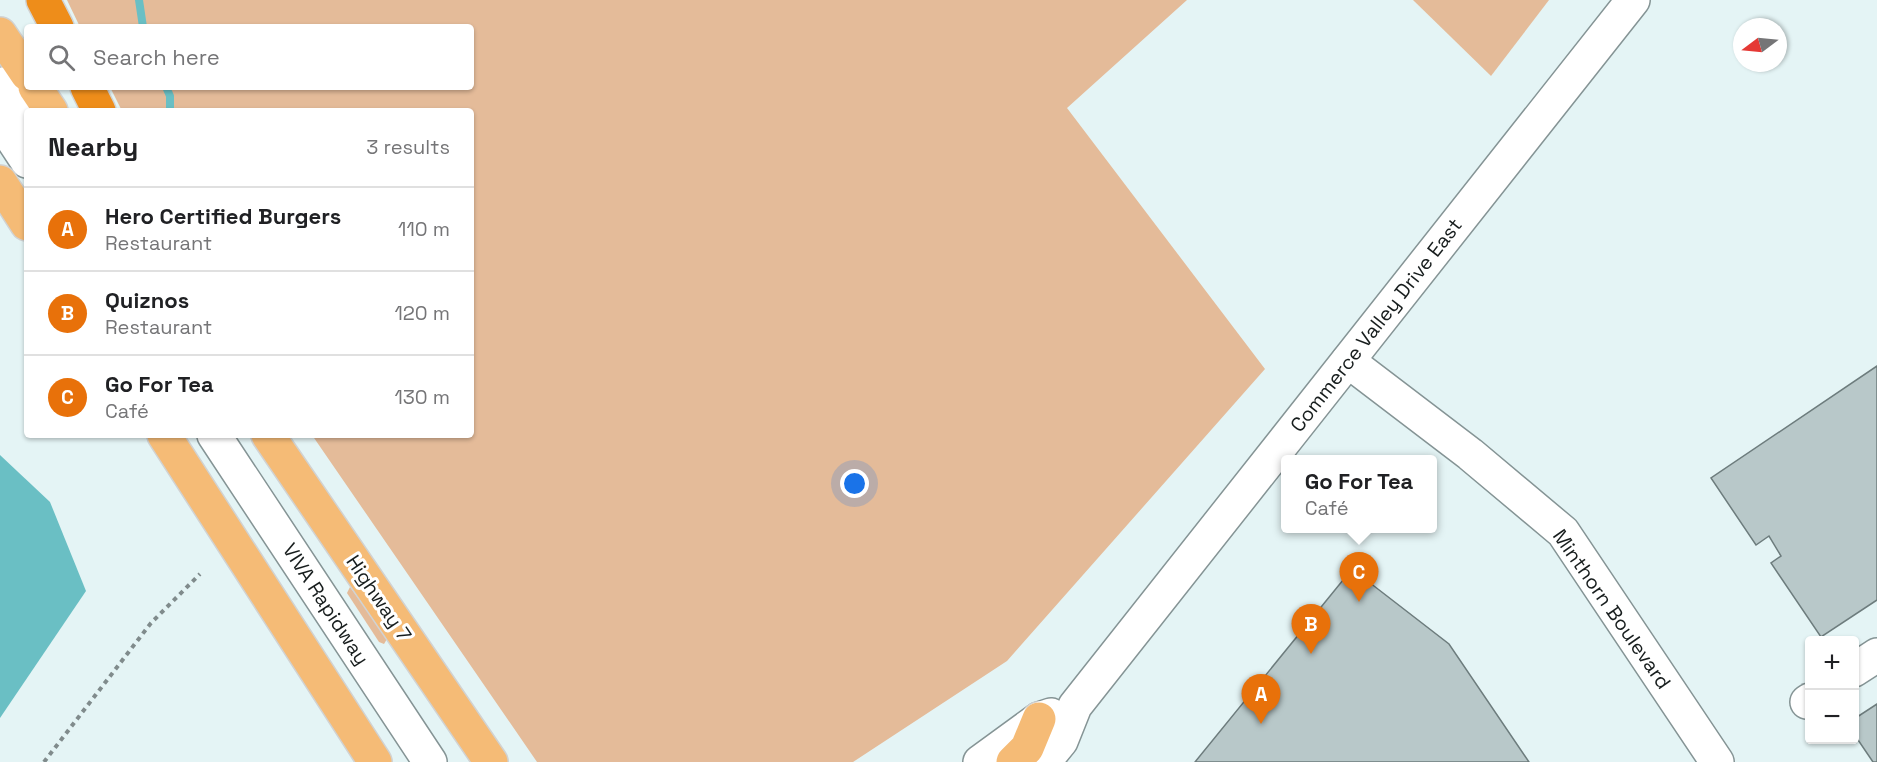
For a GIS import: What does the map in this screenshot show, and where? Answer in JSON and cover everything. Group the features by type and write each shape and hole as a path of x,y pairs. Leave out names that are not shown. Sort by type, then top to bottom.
{"highway":[{"path":"43,0 55,24"},
{"path":"88,90 98,108"}],"main road":[{"path":"0,34 24,70"},
{"path":"37,90 49,108"},
{"path":"0,182 24,219"},
{"path":"166,438 375,762"},
{"name":"Highway 7","path":"270,438 491,762"},
{"path":"1013,762 1027,748 1039,719"}],"street":[{"name":"Commerce Valley Drive East","path":"1044,762 1061,741 1075,706 1633,0"},
{"path":"0,84 24,120"},
{"path":"0,120 24,156"},
{"name":"Minthorn Boulevard","path":"1348,361 1470,454 1563,531 1717,762"},
{"name":"VIVA Rapidway","path":"217,439 430,762"},
{"path":"1859,667 1877,655"},
{"path":"980,762 1039,719 1075,706"}],"path":[{"path":"44,762 151,623 200,574"}],"shaded area":[{"path":"67,0 1187,0 1067,108 1265,369 1007,661 853,762 537,762 314,438 474,438 474,108 120,108 112,90 474,90 474,24 79,24"},
{"path":"1413,0 1549,0 1491,76"},
{"path":"350,587 386,636 384,644 379,642 347,593"}],"water":[{"path":"0,455 50,502 86,591 0,718"}],"building":[{"path":"1877,366 1877,600 1820,636 1771,563 1781,556 1769,536 1756,545 1711,478"},
{"path":"1352,569 1449,644 1529,762 1195,762"},
{"path":"1877,704 1877,762 1873,762 1859,741 1859,716"}],"waterway":[{"path":"139,0 143,24"},
{"path":"167,90 170,108"}],"place":[{"name":"Go For Tea","path":"1359,602"},
{"name":"Quiznos","path":"1311,654"},
{"name":"Hero Certified Burgers","path":"1261,724"}]}
